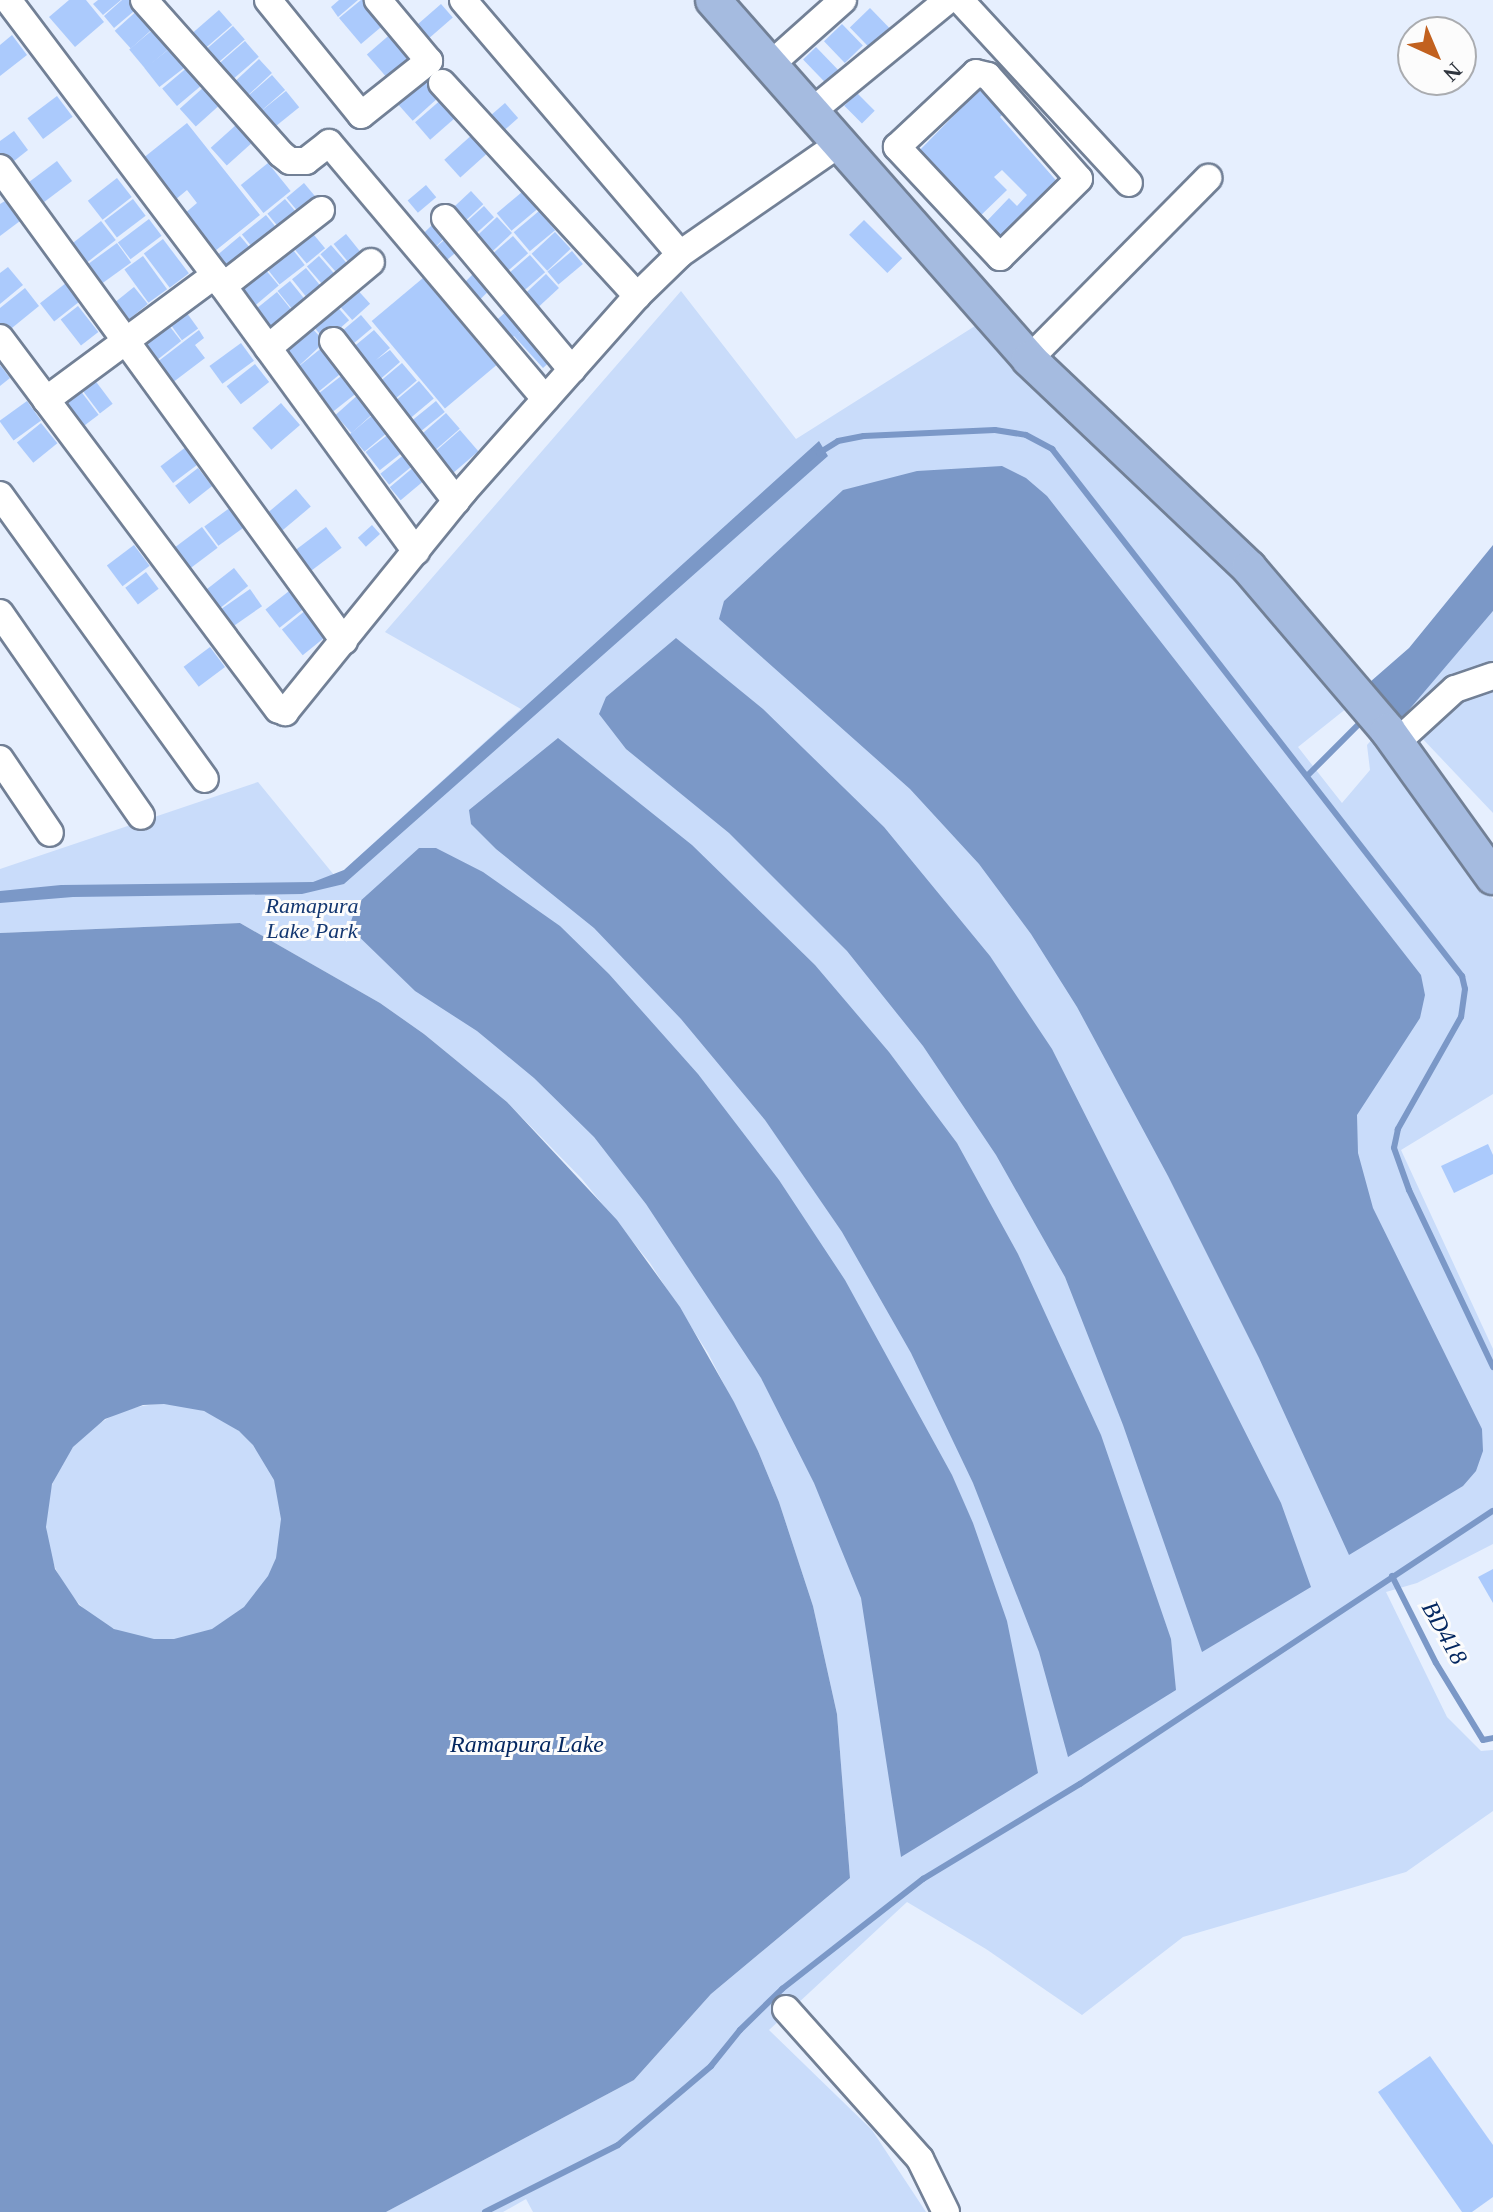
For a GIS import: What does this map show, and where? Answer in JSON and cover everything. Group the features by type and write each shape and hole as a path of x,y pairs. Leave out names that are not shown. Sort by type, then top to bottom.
{"main road":[{"path":"713,0 1029,359 1249,568 1392,737 1493,877"}],"street":[{"path":"8,0 219,281 416,552"},
{"path":"144,0 290,161 306,161 329,143 545,399"},
{"path":"268,0 361,115 429,61 378,0"},
{"path":"463,0 680,254"},
{"path":"769,66 843,0"},
{"path":"811,112 948,0"},
{"path":"960,0 1129,183"},
{"path":"982,73 1079,179 1001,256 982,239 897,147 969,78 982,73"},
{"path":"442,83 637,296"},
{"path":"0,338 278,709 289,710 456,501 637,296 680,254 839,144"},
{"path":"0,168 344,641"},
{"path":"1029,359 1208,178"},
{"path":"46,400 127,341 321,210"},
{"path":"445,218 572,370"},
{"path":"948,268 982,239"},
{"path":"268,348 371,262"},
{"path":"333,341 456,501"},
{"path":"0,495 205,779"},
{"path":"0,613 141,816"},
{"path":"1392,737 1455,689 1493,676"},
{"path":"0,759 50,833"},
{"path":"786,2009 920,2159 946,2212"}],"green space":[{"name":"Ramapura Lake Park","path":"681,291 796,439 975,326 1238,578 1352,704 1298,747 1342,803 1370,770 1367,745 1374,737 1493,899 1493,1094 1401,1150 1493,1349 1493,1544 1417,1583 1386,1592 1447,1717 1481,1751 1493,1750 1493,1811 1406,1872 1183,1937 1082,2015 986,1949 907,1902 769,2030 872,2130 926,2212 533,2212 526,2199 503,2212 386,2212 634,2080 711,1994 850,1878 837,1714 813,1606 779,1502 758,1451 708,1353 650,1263 582,1179 507,1102 424,1034 380,1003 240,923 0,933 0,869 258,782 334,875 344,870 521,709 385,632"},
{"path":"1493,611 1493,813 1402,717"},
{"path":"164,1404 209,1413 247,1439 273,1477 282,1522 273,1567 247,1605 209,1631 164,1640 119,1631 81,1605 55,1567 46,1522 55,1477 81,1439 119,1413"}],"water":[{"path":"819,441 828,456 344,884 302,894 73,897 0,903 0,891 61,885 313,882 344,870"},
{"path":"1002,466 1026,478 1047,496 1421,975 1425,995 1420,1018 1357,1115 1358,1153 1373,1208 1482,1429 1483,1451 1476,1471 1463,1486 1349,1555 1259,1358 1168,1176 1077,1007 1031,934 979,864 910,789 719,619 724,601 843,490 917,471"},
{"path":"1493,545 1493,611 1402,718 1370,682 1409,648"},
{"path":"676,638 763,709 884,827 990,956 1052,1049 1281,1503 1311,1587 1202,1652 1123,1425 1065,1277 996,1155 923,1046 847,951 729,833 626,749 599,714 606,697"},
{"path":"558,738 692,845 815,965 889,1052 957,1143 1018,1254 1101,1435 1171,1639 1176,1690 1068,1757 1039,1652 973,1483 911,1353 842,1232 765,1120 681,1019 594,928 496,849 471,824 469,810"},
{"path":"419,848 436,848 483,872 560,926 609,974 698,1074 779,1180 845,1280 952,1475 973,1523 1007,1621 1038,1773 901,1857 861,1598 814,1483 761,1378 646,1204 594,1137 534,1078 477,1031 415,991 349,927 357,904"},
{"name":"Ramapura Lake","path":"240,923 380,1003 424,1034 507,1102 617,1220 680,1307 758,1451 779,1502 813,1606 837,1714 850,1878 711,1994 634,2080 386,2212 0,2212 0,933","holes":["164,1404 204,1411 239,1431 253,1445 274,1480 281,1519 276,1558 268,1576 244,1607 212,1629 174,1639 154,1639 114,1629 79,1605 55,1569 46,1527 52,1484 73,1447 105,1419 143,1405"]}],"building":[{"path":"69,0 86,0 104,22 75,47 49,17"},
{"path":"98,0 121,0 103,15 93,4"},
{"path":"122,0 135,0 140,6 114,28 104,16"},
{"path":"339,0 358,0 338,17 331,7"},
{"path":"361,0 368,0 387,22 361,44 339,18"},
{"path":"441,4 453,18 424,43 412,29"},
{"path":"140,8 156,26 131,49 115,31"},
{"path":"870,8 890,29 870,48 850,27"},
{"path":"219,10 232,25 204,49 191,34"},
{"path":"842,24 863,46 845,63 824,41"},
{"path":"233,26 245,40 217,64 205,50"},
{"path":"156,27 172,46 145,69 129,49"},
{"path":"394,31 417,57 390,81 367,55"},
{"path":"12,35 27,55 0,76 0,45"},
{"path":"245,41 259,57 230,82 216,66"},
{"path":"173,46 188,65 159,87 145,68"},
{"path":"816,47 845,77 832,90 803,60"},
{"path":"259,59 272,73 245,98 232,84"},
{"path":"189,66 204,84 177,106 162,88"},
{"path":"272,75 285,90 258,114 245,99"},
{"path":"425,76 442,95 413,121 396,102"},
{"path":"985,84 1009,108 1000,117 1061,186 1005,242 985,223 1009,198 1017,206 1027,195 1002,170 994,177 1007,190 974,222 911,159"},
{"path":"205,86 221,104 196,127 180,109"},
{"path":"286,91 299,107 270,131 257,114"},
{"path":"857,93 875,111 862,123 844,106"},
{"path":"57,96 73,117 43,139 27,118"},
{"path":"443,98 458,115 430,140 415,122"},
{"path":"505,103 518,118 501,133 488,118"},
{"path":"187,123 260,215 215,251 184,214 197,203 187,190 175,200 142,159"},
{"path":"236,125 252,143 227,166 211,148"},
{"path":"14,131 28,150 9,165 0,153 0,141"},
{"path":"474,133 490,151 460,178 444,160"},
{"path":"57,161 72,181 39,206 23,186"},
{"path":"268,163 291,191 263,213 241,185"},
{"path":"117,178 132,197 103,220 88,201"},
{"path":"304,183 320,202 302,217 286,198"},
{"path":"426,185 436,197 418,213 408,200"},
{"path":"471,191 483,204 461,225 449,211"},
{"path":"522,192 537,210 512,231 497,213"},
{"path":"133,199 146,216 117,237 104,221"},
{"path":"285,199 300,217 282,231 267,214"},
{"path":"5,201 20,221 0,236 0,204"},
{"path":"484,206 494,217 473,236 463,225"},
{"path":"539,211 555,230 530,251 514,232"},
{"path":"266,215 280,232 256,252 242,235"},
{"path":"497,217 512,233 489,254 474,238"},
{"path":"149,219 162,236 130,259 118,242"},
{"path":"864,220 902,258 887,273 849,235"},
{"path":"101,221 116,240 83,265 69,246"},
{"path":"435,222 448,235 429,254 416,241"},
{"path":"309,229 325,248 307,264 291,244"},
{"path":"555,232 571,249 547,271 532,254"},
{"path":"346,234 364,256 351,266 334,244"},
{"path":"240,236 255,254 230,275 215,257"},
{"path":"449,236 460,249 438,268 427,255"},
{"path":"513,236 528,253 504,274 489,257"},
{"path":"163,239 189,273 170,288 144,253"},
{"path":"117,243 131,262 100,285 85,266"},
{"path":"331,245 351,268 340,277 320,254"},
{"path":"290,246 305,265 280,285 265,266"},
{"path":"572,251 583,264 558,285 547,272"},
{"path":"530,255 545,272 520,294 505,277"},
{"path":"143,256 167,289 148,303 124,270"},
{"path":"319,256 338,278 326,288 307,266"},
{"path":"8,267 23,285 0,304 0,273"},
{"path":"264,268 279,286 254,307 239,289"},
{"path":"306,268 324,290 310,301 292,279"},
{"path":"476,271 492,287 474,306 458,289"},
{"path":"546,274 559,288 536,309 523,295"},
{"path":"423,278 496,365 445,408 372,321"},
{"path":"290,281 308,303 295,313 278,291"},
{"path":"66,283 80,301 54,321 40,303"},
{"path":"354,286 370,304 352,320 336,302"},
{"path":"134,287 148,304 128,320 114,303"},
{"path":"25,288 39,306 7,332 0,323 0,308"},
{"path":"277,292 294,313 271,331 254,310"},
{"path":"334,303 349,320 326,341 311,323"},
{"path":"78,306 98,332 81,346 61,320"},
{"path":"184,309 198,328 182,340 168,321"},
{"path":"509,309 525,326 518,334 526,327 554,358 543,368 514,336 505,344 489,327"},
{"path":"361,315 372,328 350,347 339,334"},
{"path":"167,323 181,341 155,361 141,343"},
{"path":"309,325 325,342 299,366 283,349"},
{"path":"199,330 204,338 195,345 205,358 172,383 156,363"},
{"path":"374,330 390,348 376,360 390,350 400,362 377,382 351,349"},
{"path":"241,343 254,361 222,384 209,366"},
{"path":"324,346 344,371 318,392 298,367"},
{"path":"402,363 417,381 392,401 377,384"},
{"path":"255,364 269,382 241,404 227,386"},
{"path":"0,365 10,378 0,386"},
{"path":"345,373 359,391 333,411 319,393"},
{"path":"94,379 113,404 100,413 81,389"},
{"path":"419,381 434,399 407,421 392,403"},
{"path":"80,390 99,415 79,429 61,404"},
{"path":"360,393 376,411 352,433 335,415"},
{"path":"27,401 41,420 14,440 0,421"},
{"path":"436,401 445,412 417,435 408,424"},
{"path":"281,403 300,425 271,450 252,428"},
{"path":"375,413 390,431 365,452 350,434"},
{"path":"446,413 460,429 433,452 420,436"},
{"path":"41,423 57,443 33,463 17,443"},
{"path":"460,430 478,451 452,474 434,453"},
{"path":"390,433 404,451 380,470 366,452"},
{"path":"186,447 199,464 173,483 160,466"},
{"path":"406,453 415,464 389,485 380,474"},
{"path":"415,466 426,479 401,500 390,487"},
{"path":"198,468 212,486 189,504 175,486"},
{"path":"296,489 311,507 282,531 267,513"},
{"path":"231,507 245,526 218,546 204,526"},
{"path":"372,525 380,534 366,547 358,538"},
{"path":"202,527 218,548 186,572 170,551"},
{"path":"326,527 342,548 305,575 289,555"},
{"path":"134,545 150,566 122,586 107,565"},
{"path":"234,568 248,586 217,610 203,592"},
{"path":"146,572 159,589 138,604 125,588"},
{"path":"293,588 307,606 280,628 265,610"},
{"path":"250,589 262,606 230,629 218,611"},
{"path":"306,610 327,636 303,655 282,630"},
{"path":"210,647 225,667 199,687 184,667"},
{"path":"1488,1144 1493,1155 1493,1174 1454,1193 1441,1166"},
{"path":"1493,1569 1493,1603 1478,1577"},
{"path":"1430,2056 1493,2145 1493,2197 1472,2212 1462,2212 1378,2092"}],"waterway":[{"path":"819,453 838,441 864,436 995,430 1026,435 1052,449 1462,976 1465,989 1461,1017 1398,1129 1394,1148 1409,1190 1493,1367"},
{"path":"1307,776 1364,719"},
{"path":"485,2212 618,2145 711,2066 740,2030 782,1989 923,1879 1080,1784 1493,1511"},
{"name":"BD418","path":"1392,1576 1436,1663 1483,1740 1493,1738"}]}
